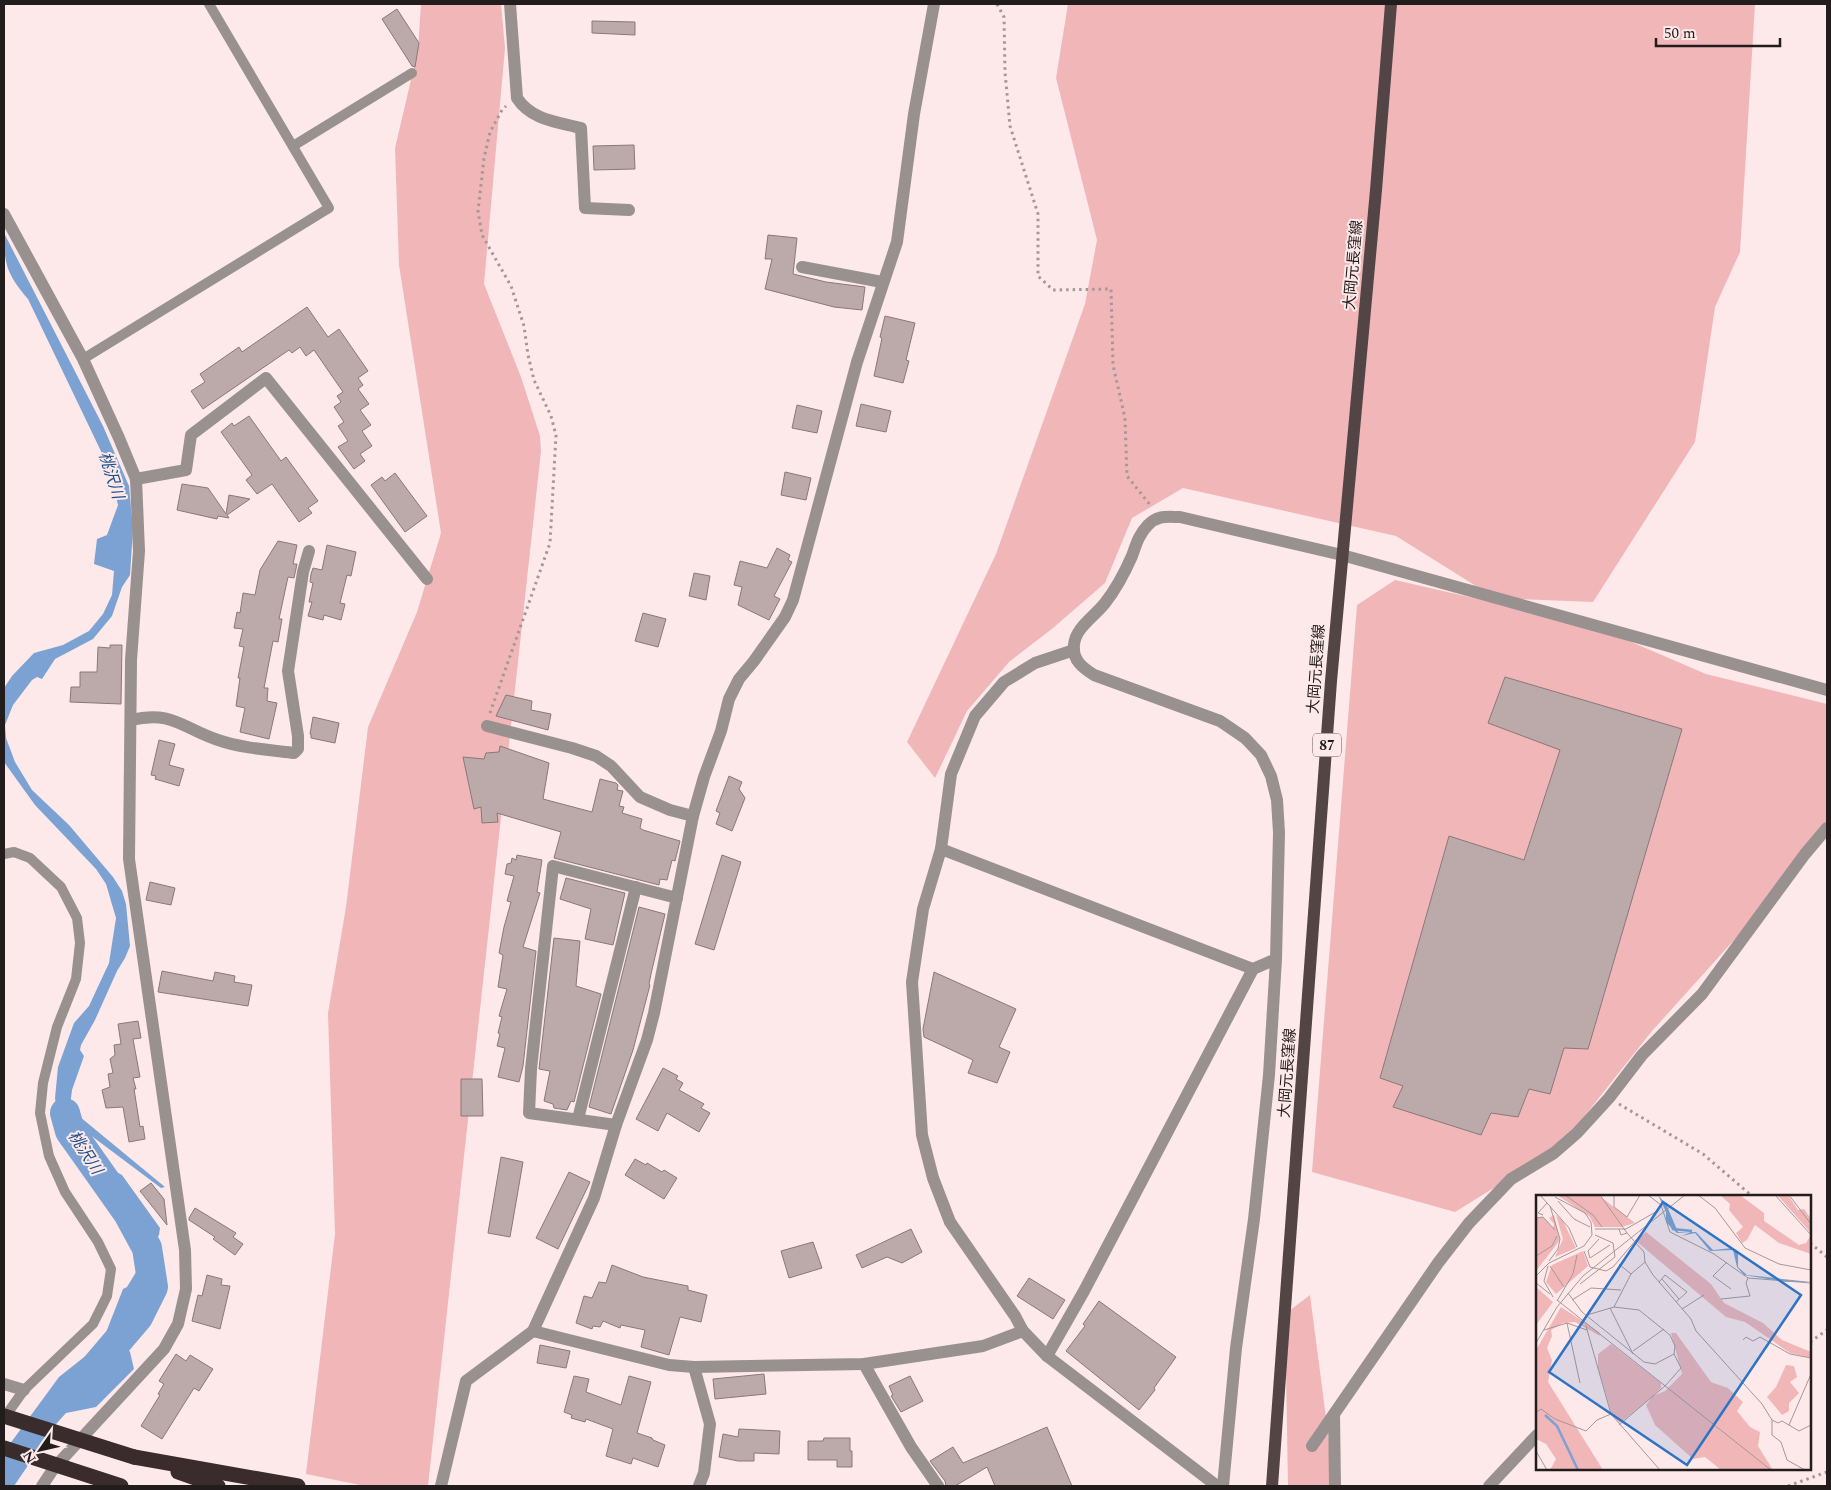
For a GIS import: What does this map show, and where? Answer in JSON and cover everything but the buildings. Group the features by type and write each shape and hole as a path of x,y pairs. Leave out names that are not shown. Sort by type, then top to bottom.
{"highway":[{"path":"4,1417 134,1457 218,1486"},
{"path":"4,1449 95,1486"},
{"path":"4,1449 121,1486"},
{"path":"134,1457 298,1486"}],"main road":[{"name":"大岡元長窪線","path":"1272,1486 1342,554 1376,190 1391,4"}],"street":[{"path":"510,4 517,98 522,106 537,117 581,128 585,208 629,210"},
{"path":"441,1486 466,1381 533,1331 594,1198 616,1125 647,1040 693,816 704,777 721,731 729,699 739,679 785,617 793,600 857,362 882,282 897,242 914,114 934,4"},
{"path":"4,214 83,359 136,479 139,551 131,660 129,859 185,1250 186,1289 178,1324 164,1349 54,1468 42,1486"},
{"path":"802,267 882,282"},
{"path":"136,479 186,470 191,436 266,378 427,579"},
{"path":"1223,1486 1236,1348 1254,1219 1269,1075 1276,959 1279,833 1277,800 1271,776 1261,755 1245,738 1220,721 1094,675 1081,667 1074,655 1074,644 1080,630 1105,603 1131,557 1140,534 1159,516 1180,517 1342,554 1827,690"},
{"path":"131,720 155,716 171,719 219,740 294,752 298,749 298,736 288,671 302,572 309,551"},
{"path":"1074,650 1035,664 1004,682 975,716 951,774 941,849 923,909 912,982 922,1135 933,1178 950,1222 1015,1316 1023,1331 1047,1356 1217,1486"},
{"path":"488,726 596,756 611,766 640,797 670,810 693,816"},
{"path":"1312,1446 1438,1263 1469,1223 1511,1179 1554,1153 1609,1098 1642,1055 1702,994 1805,854 1827,828"},
{"path":"941,849 1253,969"},
{"path":"616,1125 529,1113 531,1069 553,866 676,898"},
{"path":"578,1119 636,887"},
{"path":"1047,1356 1084,1291 1253,969 1276,959"},
{"path":"533,1331 668,1365 694,1367 864,1364 983,1346 1023,1331"},
{"path":"864,1364 911,1447 938,1486"},
{"path":"694,1367 710,1424 704,1473 699,1486"},
{"path":"4,1384 24,1390"},
{"path":"1334,1415 1335,1486"},
{"path":"1489,1486 1536,1436"}],"lane":[{"path":"83,359 329,208 209,4"},
{"path":"293,146 412,73"},
{"path":"4,854 14,852 30,858 61,887 77,918 80,943 76,979 57,1027 43,1083 40,1113 49,1156 64,1192 98,1242 110,1269 107,1296 93,1324 76,1343 24,1390 4,1417"}],"path":[{"path":"997,4 1004,17 1005,72 1010,126 1038,214 1038,276 1053,290 1111,289 1113,366 1125,418 1127,476 1159,516"},
{"path":"488,726 489,714 550,543 556,435 551,416 534,380 524,326 511,286 482,235 478,211 484,158 490,132 502,110 517,98"},
{"path":"1609,1098 1702,1154 1751,1195"},
{"path":"1811,1244 1827,1257"},
{"path":"1811,1341 1827,1330"},
{"path":"1788,1486 1827,1472"}],"shaded area":[{"path":"421,4 501,4 505,48 484,284 521,377 540,436 541,451 428,1486 365,1486 306,1474 335,1234 328,1013 346,907 368,727 417,612 441,533 399,265 395,148 418,50"},
{"path":"1068,4 1755,4 1740,252 1715,307 1695,442 1593,602 1495,598 1396,536 1183,488 1132,518 1105,583 1053,628 1009,662 967,711 935,778 907,742 996,554 1085,304 1097,240 1056,78"},
{"path":"1395,580 1592,625 1706,674 1827,704 1827,824 1771,899 1652,1031 1560,1147 1455,1212 1312,1172 1357,605"},
{"path":"1310,1295 1327,1425 1332,1486 1288,1486 1285,1314"}],"water":[{"path":"4,233 103,426 129,486 133,529 130,575 122,587 112,616 93,639 55,659 42,679 37,677 32,680 13,705 5,725 6,738 15,762 32,790 69,825 113,877 122,891 126,904 130,946 81,1045 80,1050 84,1056 72,1090 70,1106 74,1112 165,1187 161,1188 77,1125 103,1165 122,1175 160,1228 159,1235 153,1243 147,1269 118,1336 130,1352 134,1369 96,1407 66,1413 57,1423 14,1486 4,1486 4,1452 59,1377 88,1354 105,1335 123,1289 127,1287 144,1259 147,1236 121,1203 95,1160 81,1148 61,1145 55,1098 58,1067 74,1023 89,1006 109,963 116,918 106,884 96,869 35,805 4,762 4,688 12,676 34,653 63,645 89,631 103,614 112,595 114,571 94,564 97,539 107,535 118,505 110,470 28,299 15,283 8,269"}],"waterway":[{"name":"桃沢川","path":"65,1113 70,1131 128,1213 147,1248 153,1287 138,1317 93,1370"}]}
